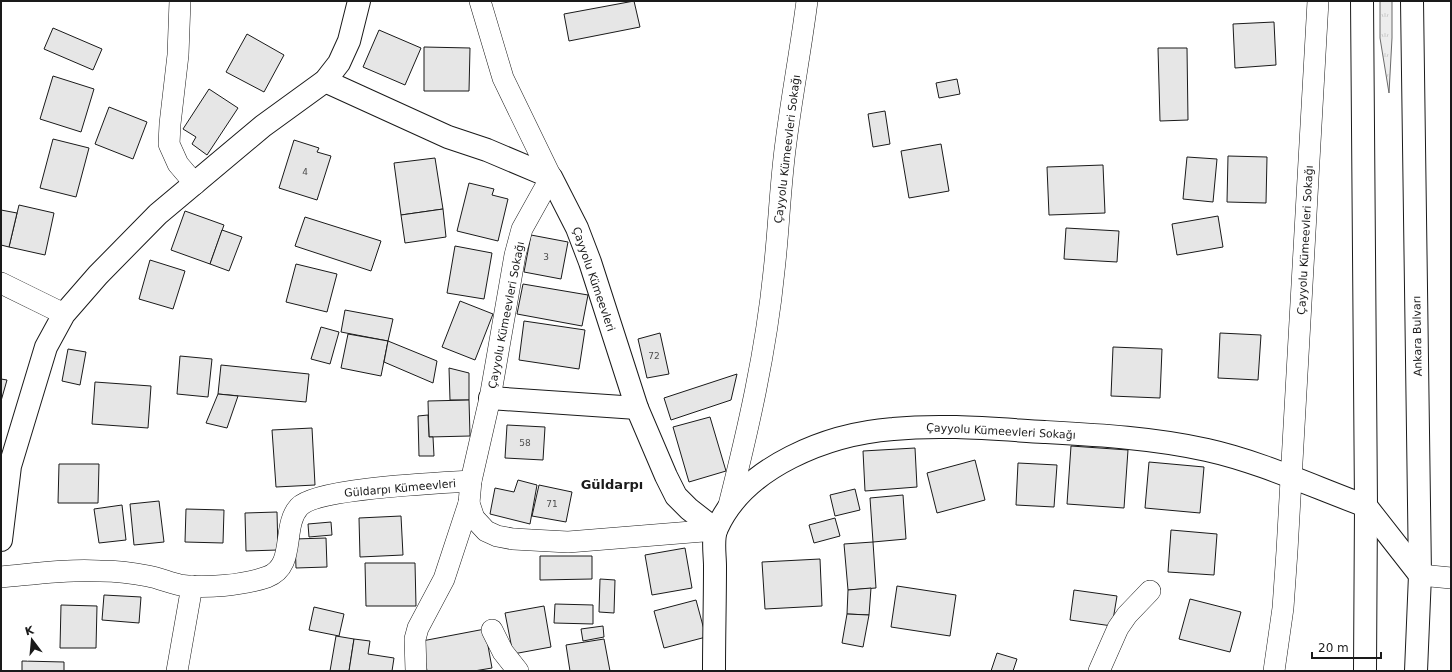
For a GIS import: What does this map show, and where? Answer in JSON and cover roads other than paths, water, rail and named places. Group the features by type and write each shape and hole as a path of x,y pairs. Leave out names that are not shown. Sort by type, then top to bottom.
{"street":[{"path":"180,1 178,54 170,118 169,144 178,164 195,184"},
{"path":"1,540 10,466 46,347 64,314 98,275 158,214 263,126 325,81 339,63 344,52 359,1"},
{"path":"480,1 503,78 551,177"},
{"name":"Çayyolu Kümeevleri Sokağı","path":"714,671 716,530 728,508 749,425 764,350 774,271 779,202 786,141 807,1"},
{"name":"Çayyolu Kümeevleri Sokağı","path":"1274,671 1283,608 1292,478 1318,1"},
{"path":"1362,1 1366,506 1365,671"},
{"name":"Ankara Bulvarı","path":"1412,1 1420,575 1416,671"},
{"path":"325,81 448,137 487,150 551,177"},
{"name":"Çayyolu Kümeevleri Sokağı","path":"416,671 415,639 418,628 444,579 452,559 469,503 471,481 490,398 515,255 522,229 551,177"},
{"name":"Çayyolu Kümeevleri","path":"551,177 577,228 590,262 637,408 676,496 689,509 716,530"},
{"path":"1,284 64,314"},
{"path":"490,398 637,408"},
{"name":"Çayyolu Kümeevleri Sokağı","path":"728,508 758,477 780,463 822,444 850,436 890,429 928,427 1015,430 1116,437 1170,443 1214,452 1292,478 1366,506"},
{"name":"Güldarpı Kümeevleri","path":"1,577 100,571 148,576 200,587 242,582 267,577 278,572 284,563 294,515 300,506 311,500 371,488 471,481"},
{"name":"Çayyolu Kümeevleri Sokağı","path":"469,503 474,518 486,531 497,536 513,538 568,542 609,540 716,530"},
{"path":"1366,506 1420,575 1451,578"},
{"path":"177,671 192,586"},
{"path":"1099,671 1118,628 1127,615 1150,591"},
{"path":"492,630 502,652 518,671"}],"district":[{"name":"Güldarpı","path":"612,484"}]}
